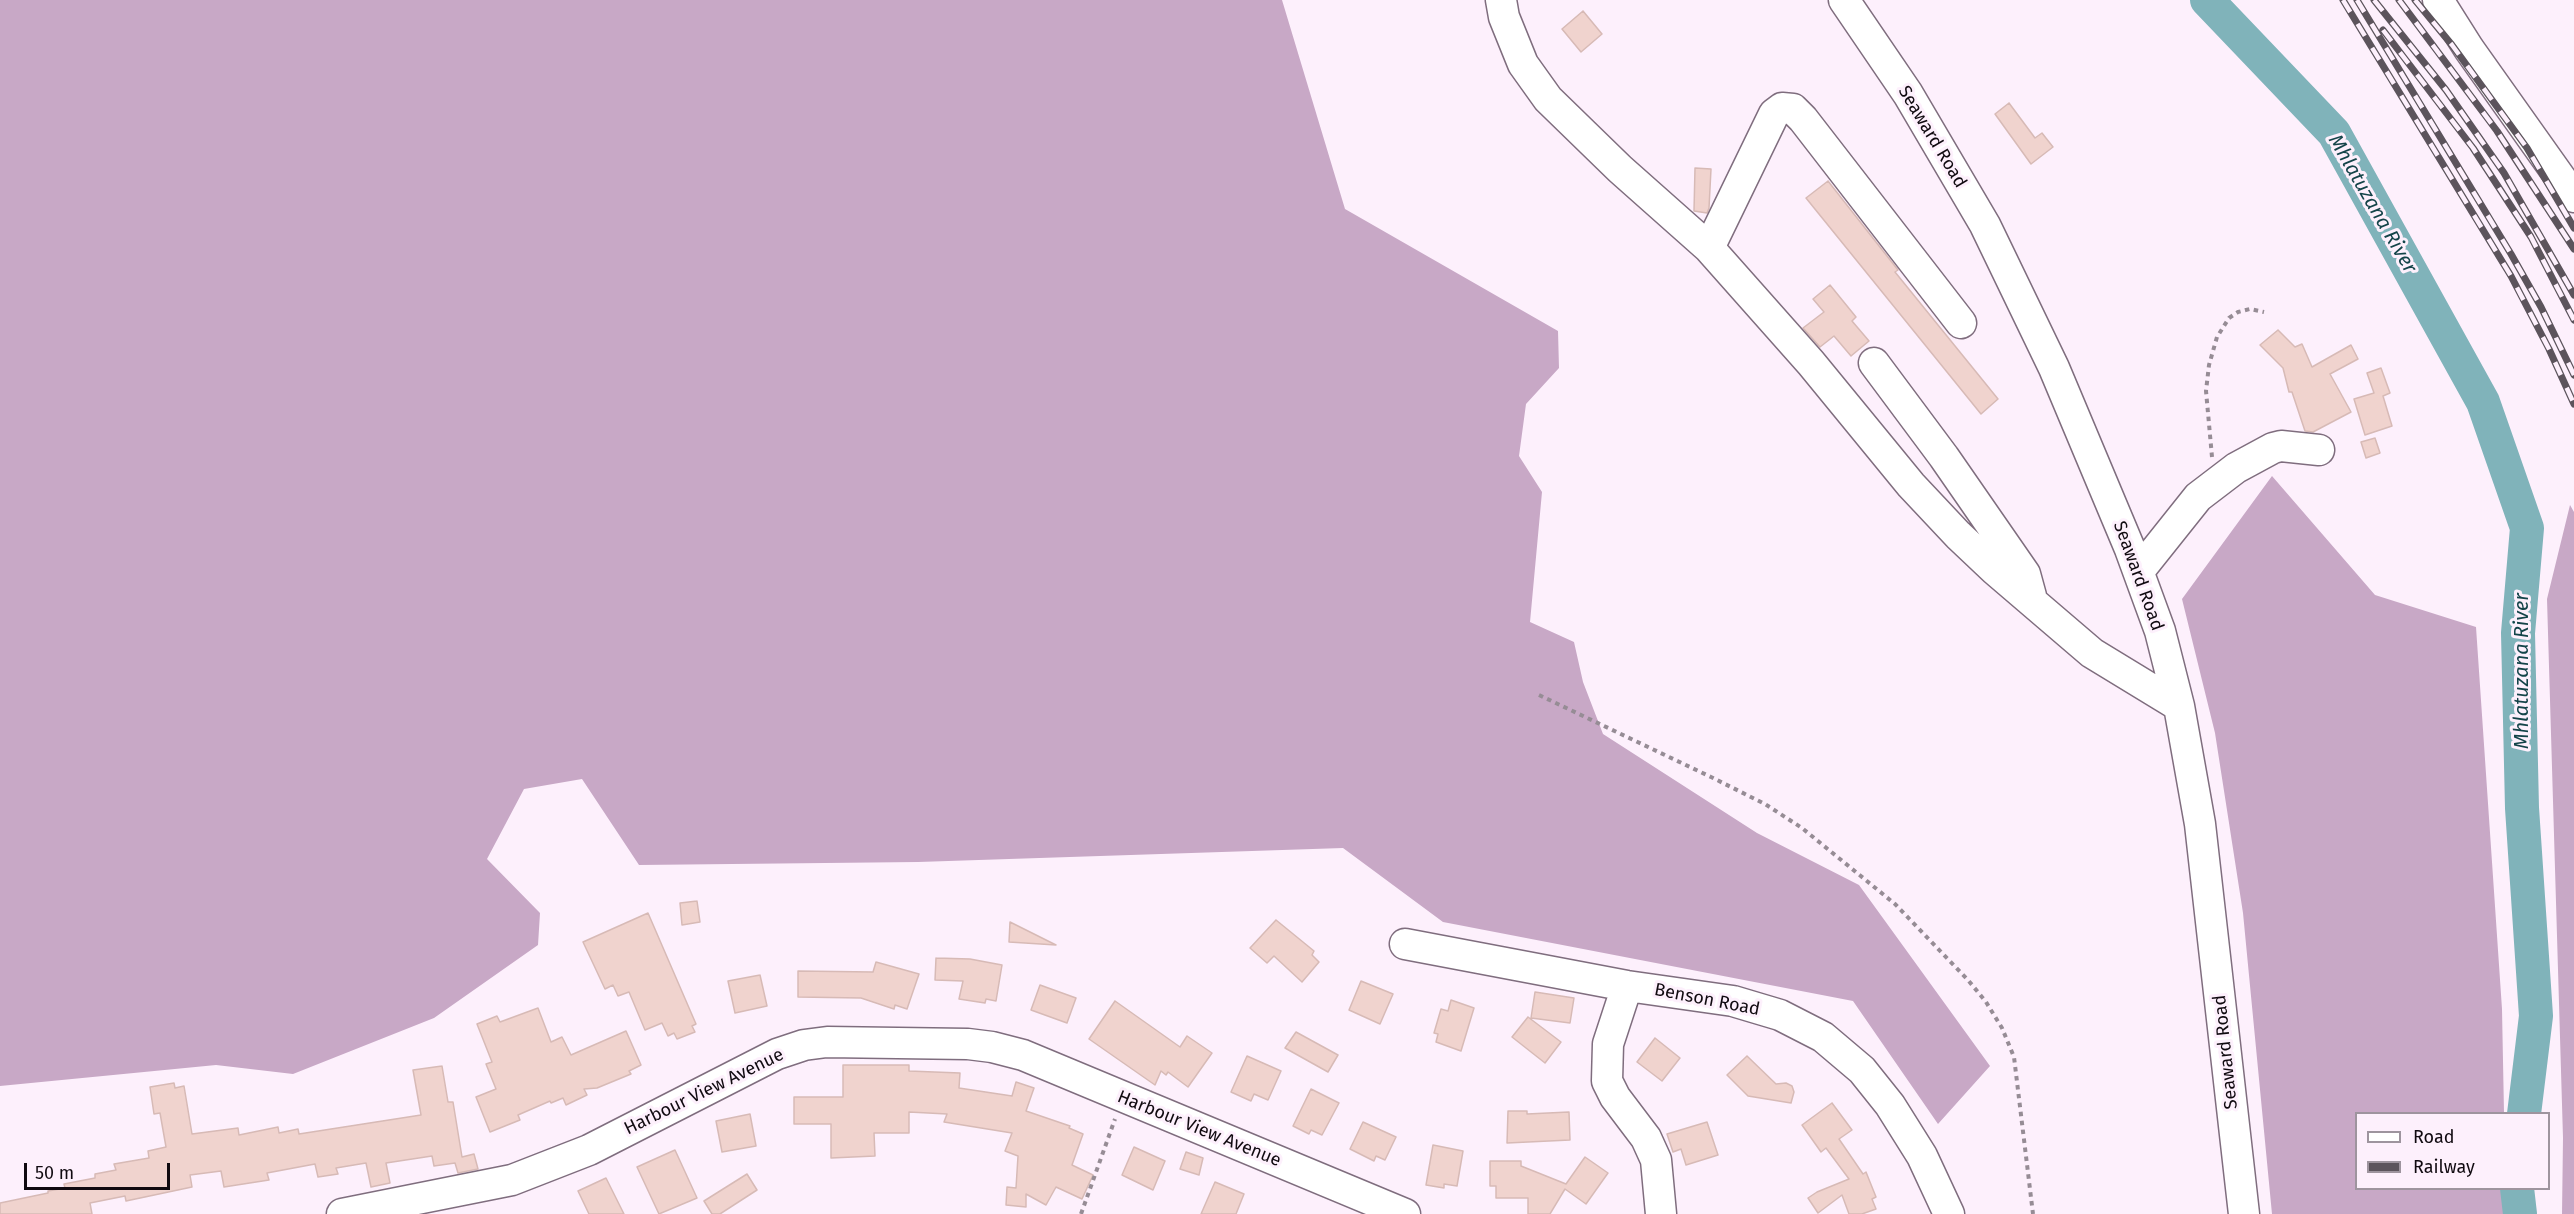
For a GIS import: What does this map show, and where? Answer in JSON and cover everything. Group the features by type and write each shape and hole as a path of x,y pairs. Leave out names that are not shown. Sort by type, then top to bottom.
{"street":[{"path":"1501,0 1508,28 1522,64 1548,99 1620,169 1709,248 1811,363 1911,485 1958,535 2092,654 2179,706"},
{"name":"Seaward Road","path":"1844,0 1908,94 1985,225 2054,368 2139,571 2160,631 2179,706 2200,824 2244,1214"},
{"path":"2438,0 2469,49 2574,196"},
{"path":"1709,248 1774,114 1782,108 1792,109 1803,118 1961,323"},
{"path":"1874,363 1944,457 2025,574 2031,589 2031,602"},
{"path":"2139,571 2198,497 2212,485 2260,453 2273,448 2319,450"},
{"name":"Benson Road","path":"1405,944 1627,986 1733,1001 1780,1015 1823,1037 1862,1070 1890,1105 1922,1156 1949,1214"},
{"path":"1627,986 1608,1044 1607,1081 1615,1096 1646,1138 1656,1160 1661,1214"},
{"name":"Harbour View Avenue","path":"342,1214 512,1180 589,1149 777,1054 804,1045 828,1042 968,1044 1023,1055 1405,1214"}],"path":[{"path":"2212,485 2206,391 2209,365 2217,337 2229,318 2238,312 2250,309 2264,312"},
{"path":"1539,695 1765,804 1802,828 1895,904 1968,980 1986,1002 2002,1028 2014,1057 2033,1214"},
{"path":"1081,1214 1122,1097"}],"shaded area":[{"path":"0,0 1282,0 1345,209 1558,331 1559,368 1526,404 1519,456 1542,492 1530,622 1574,642 1583,682 1603,734 1757,833 1859,885 1990,1066 1938,1124 1853,1001 1443,922 1343,848 918,862 639,865 582,779 524,789 487,859 540,913 538,945 434,1018 293,1074 216,1065 0,1086"},
{"path":"2272,476 2375,595 2476,627 2502,1009 2504,1112 2355,1112 2355,1190 2505,1190 2505,1214 2272,1214 2243,913 2215,733 2182,599"},
{"path":"2570,505 2574,512 2574,1214 2562,1214 2563,1138 2547,599"}],"building":[{"path":"1583,11 1602,34 1581,52 1562,29"},
{"path":"2009,103 2035,138 2042,133 2053,147 2031,164 1995,114"},
{"path":"1695,168 1711,169 1707,213 1694,211"},
{"path":"1828,181 1898,270 1895,272 1998,399 1981,414 1806,198"},
{"path":"1830,285 1856,317 1852,321 1869,341 1851,356 1834,336 1820,347 1803,328 1824,312 1813,299"},
{"path":"2278,330 2295,347 2302,344 2312,367 2351,345 2358,359 2330,374 2351,412 2313,432 2305,431 2292,392 2289,392 2283,368 2260,345"},
{"path":"2381,368 2390,393 2383,396 2392,426 2365,435 2354,399 2374,393 2367,373"},
{"path":"2375,438 2380,453 2366,458 2361,442"},
{"path":"697,901 700,922 682,925 680,903"},
{"path":"648,913 696,1024 692,1026 695,1032 677,1039 674,1033 668,1036 662,1023 645,1030 629,992 618,996 613,985 605,989 583,942"},
{"path":"1276,920 1314,951 1312,955 1319,962 1302,982 1274,956 1267,963 1250,948"},
{"path":"1010,922 1056,945 1009,942"},
{"path":"936,958 970,959 1002,965 996,1001 986,999 985,1003 959,999 963,981 935,980"},
{"path":"876,962 919,974 907,1009 895,1005 894,1009 861,998 798,997 798,971 873,972"},
{"path":"760,975 767,1006 735,1013 728,981"},
{"path":"1361,981 1393,994 1380,1024 1349,1010"},
{"path":"1040,985 1076,998 1067,1023 1031,1010"},
{"path":"1535,992 1574,998 1570,1023 1531,1018"},
{"path":"1451,1000 1474,1008 1461,1051 1436,1042 1438,1034 1434,1033 1441,1009 1448,1011"},
{"path":"1115,1001 1180,1047 1187,1036 1212,1053 1188,1087 1168,1072 1166,1075 1161,1071 1155,1085 1089,1039"},
{"path":"538,1008 551,1042 562,1037 571,1055 626,1031 641,1065 629,1071 631,1074 597,1088 584,1089 587,1095 566,1105 563,1098 551,1103 550,1101 518,1115 520,1120 490,1132 476,1097 496,1089 486,1064 492,1062 477,1024 497,1016 500,1022"},
{"path":"1528,1017 1561,1042 1545,1063 1512,1037"},
{"path":"1296,1032 1338,1055 1328,1072 1285,1048"},
{"path":"1655,1038 1680,1058 1662,1081 1637,1062"},
{"path":"1247,1056 1281,1071 1268,1100 1254,1094 1251,1101 1231,1092"},
{"path":"1747,1056 1776,1084 1786,1083 1792,1086 1794,1092 1791,1103 1748,1096 1727,1075"},
{"path":"843,1065 909,1065 909,1071 960,1073 959,1088 1012,1096 1016,1082 1034,1088 1026,1111 1070,1126 1069,1128 1083,1134 1072,1165 1093,1175 1082,1199 1056,1187 1046,1205 1026,1194 1026,1207 1006,1205 1007,1187 1016,1188 1018,1156 1005,1151 1012,1133 944,1122 947,1114 909,1112 909,1133 874,1133 875,1156 831,1158 831,1124 794,1124 794,1097 843,1097"},
{"path":"442,1066 448,1102 453,1102 462,1157 474,1154 478,1169 458,1173 455,1163 434,1166 432,1156 386,1163 390,1183 371,1187 366,1163 336,1168 338,1174 318,1177 315,1164 267,1173 269,1180 224,1187 221,1171 190,1175 192,1187 126,1201 125,1196 90,1203 92,1214 0,1214 0,1203 48,1193 48,1191 65,1188 64,1184 95,1178 95,1174 116,1170 114,1164 149,1158 148,1151 166,1147 160,1113 154,1114 150,1087 174,1083 175,1088 184,1086 192,1134 238,1128 239,1135 278,1127 279,1133 298,1129 299,1134 421,1115 413,1070"},
{"path":"1311,1089 1339,1103 1322,1135 1311,1130 1309,1134 1293,1126"},
{"path":"1832,1103 1852,1130 1839,1139 1863,1174 1866,1172 1876,1197 1872,1199 1876,1209 1862,1214 1849,1214 1842,1195 1818,1213 1808,1198 1849,1179 1826,1148 1821,1152 1802,1125"},
{"path":"1508,1111 1527,1111 1527,1114 1569,1112 1570,1140 1507,1143"},
{"path":"750,1114 756,1146 722,1152 716,1121"},
{"path":"1363,1122 1396,1137 1385,1160 1376,1156 1374,1161 1350,1149"},
{"path":"1707,1122 1718,1155 1686,1165 1681,1149 1673,1152 1667,1134"},
{"path":"1433,1145 1463,1151 1457,1186 1444,1184 1444,1188 1426,1185"},
{"path":"1134,1147 1165,1161 1153,1190 1122,1175"},
{"path":"675,1150 697,1198 659,1214 637,1167"},
{"path":"1186,1152 1203,1158 1199,1175 1180,1169"},
{"path":"1585,1157 1608,1173 1586,1204 1565,1189 1550,1214 1528,1214 1528,1198 1496,1198 1496,1186 1490,1186 1490,1161 1521,1161 1521,1166 1566,1184"},
{"path":"747,1174 757,1190 720,1214 712,1214 704,1201"},
{"path":"606,1178 624,1214 589,1214 578,1191"},
{"path":"1215,1182 1244,1194 1236,1214 1201,1214"}],"waterway":[{"name":"Mhlatuzana River","path":"2207,0 2334,133 2483,402 2527,528 2518,633 2522,808 2536,1016 2524,1112"},
{"name":"Mhlatuzana River","path":"2517,1190 2520,1214"}],"railway":[{"path":"2343,0 2511,276 2549,349 2574,404"},
{"path":"2357,0 2511,254 2541,307 2574,375"},
{"path":"2374,0 2446,90 2504,173 2574,295"},
{"path":"2399,0 2497,131 2574,249"},
{"path":"2415,0 2452,45 2527,148 2574,228"},
{"path":"2383,30 2473,148 2531,237 2574,320"}]}
